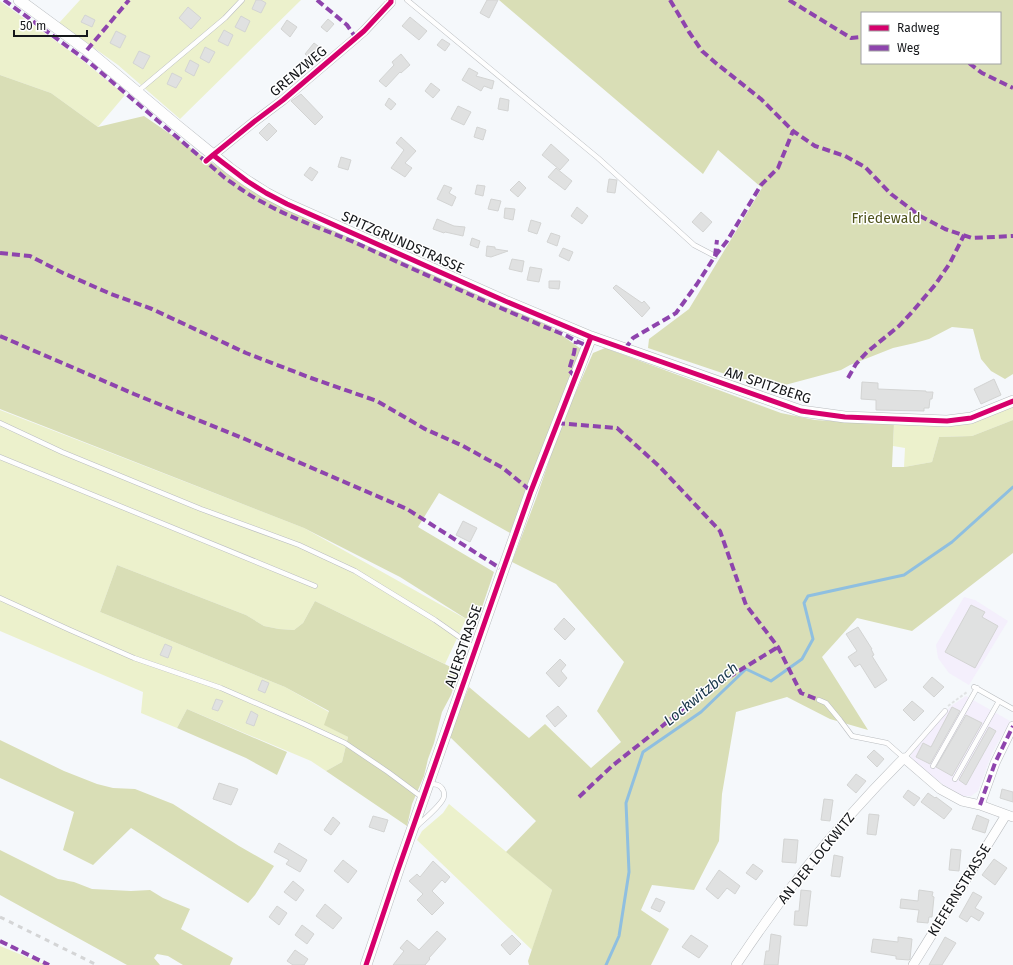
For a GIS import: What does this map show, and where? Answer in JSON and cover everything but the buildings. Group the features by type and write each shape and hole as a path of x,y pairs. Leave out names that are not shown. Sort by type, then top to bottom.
{"street":[{"name":"SPITZGRUNDSTRASSE","path":"19,0 87,50 213,154 247,181 266,193 287,204 505,301 591,337"},
{"name":"GRENZWEG","path":"213,154 254,120 283,100 360,35 391,2 391,0"},
{"name":"AM SPITZBERG","path":"591,337 801,411 845,417 947,421 971,418 1013,401"},
{"name":"AUERSTRASSE","path":"366,965 531,491 591,337"},
{"path":"980,805 994,763 1013,726"},
{"path":"904,758 940,789 962,801 980,805 1009,816"},
{"name":"AN DER LOCKWITZ","path":"736,965 760,929 806,868 839,828 904,758"},
{"name":"KIEFERNSTRASSE","path":"913,965 1009,816"}],"lane":[{"path":"137,92 225,18 242,0"},
{"path":"407,0 598,158 694,245 715,256"},
{"path":"0,423 62,452 201,509 299,545 355,571 435,620 476,648"},
{"path":"0,457 315,586"},
{"path":"0,598 134,658 221,688 346,743 423,798"},
{"path":"934,766 976,687 1013,709"},
{"path":"819,700 826,703 852,736 887,743 904,758 945,711"},
{"path":"955,779 999,701"},
{"path":"412,830 441,804 444,797 444,791 439,786 436,784 428,784"}],"path":[{"path":"945,711 948,706 976,687"}],"shaded area":[{"path":"964,597 975,600 1008,621 969,685 949,673 938,658 936,645"},
{"path":"966,696 1010,721 992,753 978,791 971,796 961,796 924,771 910,756 951,706"}],"green space":[{"path":"80,0 301,0 180,119 118,65 59,23"},
{"name":"Friedewald","path":"499,0 1013,0 1013,374 1005,379 991,371 981,359 973,329 952,327 929,339 893,348 841,370 785,385 737,378 648,348 649,339 689,309 762,188 718,150 703,174"},
{"path":"0,1 81,59 125,95 98,127 51,93 0,75"},
{"path":"0,75 51,93 98,127 144,116 253,191 549,326 581,349 510,533 439,493 418,527 494,572 476,625 400,577 304,528 0,409"},
{"path":"605,348 781,413 815,420 894,423 892,467 904,467 932,462 939,437 972,436 1013,420 1013,553 912,631 857,618 822,657 868,730 830,719 787,697 736,712 722,794 719,841 694,890 652,885 641,910 669,929 651,965 529,965 528,961 552,890 506,852 536,821 449,736 469,687 529,738 545,724 591,768 621,742 597,711 624,662 556,584 512,562 561,426 593,353"},
{"path":"1013,406 1013,420 972,436 939,437 932,462 904,467 905,448 893,446 894,423 955,424"},
{"path":"0,410 304,528 466,619 445,664 315,601 303,623 294,630 279,629 264,626 246,615 117,565 100,612 285,687 329,712 325,725 348,737 342,762 326,771 311,761 187,709 177,728 141,713 143,692 0,631"},
{"path":"117,565 246,615 264,626 279,629 294,630 303,623 315,601 459,671 451,695 442,712 424,776 412,804 407,826 326,771 342,762 348,737 324,725 329,711 285,687 100,612"},
{"path":"187,709 287,752 277,775 246,758 177,728"},
{"path":"0,740 64,771 97,784 113,788 135,789 173,804 239,846 274,866 248,903 131,828 93,865 63,850 74,812 0,778"},
{"path":"449,804 552,890 532,950 417,840 422,831 443,813"},
{"path":"0,850 58,879 74,882 92,889 131,891 150,890 163,898 190,909 181,929 233,958 230,965 183,965 168,956 157,954 154,958 160,965 127,965 0,895"},
{"path":"0,946 46,965 0,965"}],"waterway":[{"name":"Lockwitzbach","path":"606,965 619,936 629,872 626,803 643,752 701,712 746,669 771,681 802,659 813,639 804,603 808,596 904,575 952,542 1013,487"}],"railway":[{"path":"0,917 97,965"}],"marked path":[{"path":"4,0 90,63 225,178 254,197 275,209 356,243 461,291 588,346"},
{"path":"87,50 129,0"},
{"path":"317,0 347,25 356,38"},
{"path":"670,0 702,51 761,99 793,131 815,146 845,156 865,167 891,194 920,216 945,229 972,238 1013,236"},
{"path":"789,0 851,38 861,37"},
{"path":"970,64 982,73 1013,88"},
{"path":"715,256 727,241 761,185 778,168 793,131"},
{"path":"848,378 856,364 867,352 899,326 935,285 950,263 964,235"},
{"path":"625,349 633,338 676,313 715,256 717,240"},
{"path":"0,253 30,256 63,273 111,294 152,309 246,353 377,401 425,429 463,446 503,468 531,491"},
{"path":"0,336 407,509 503,570"},
{"path":"575,377 569,370 576,341"},
{"path":"557,423 617,428 660,467 720,531 746,605 778,647 801,693 819,700"},
{"path":"579,797 612,766 701,694 778,647"},
{"path":"980,805 995,763 1013,726"},
{"path":"0,941 49,965"}],"cycle path":[{"path":"206,161 283,100 364,31 391,2 391,0"},
{"path":"213,155 247,181 287,204 505,301 591,337 801,411 845,417 947,421 971,418 1013,401"},
{"path":"366,965 531,491 591,337"}]}
